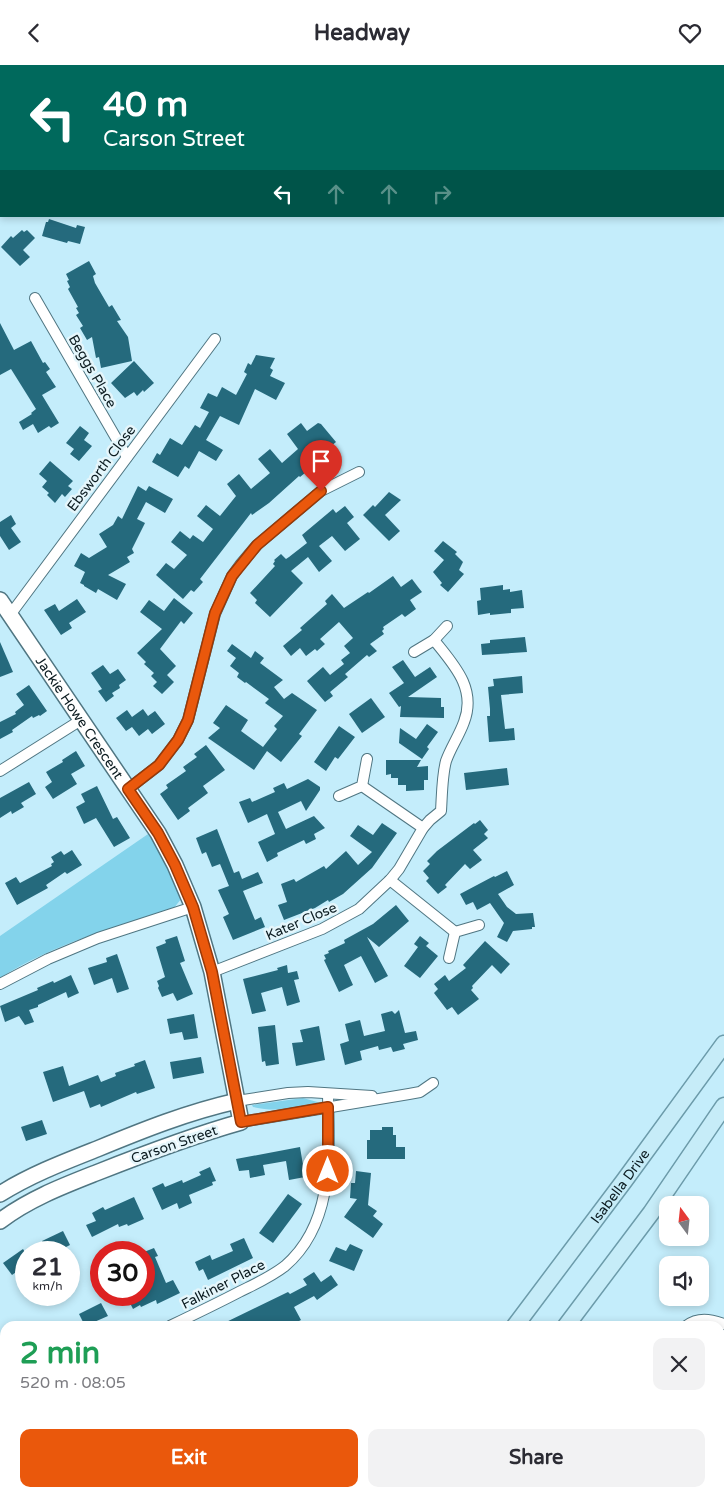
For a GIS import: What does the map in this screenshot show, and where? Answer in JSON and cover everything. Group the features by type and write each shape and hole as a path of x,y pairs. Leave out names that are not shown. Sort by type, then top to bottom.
{"main road":[{"name":"Isabella Drive","path":"519,1321 724,1044"},
{"path":"570,1321 651,1213 724,1106"}],"street":[{"name":"Beggs Place","path":"35,298 127,457"},
{"name":"Ebsworth Close","path":"10,615 216,339"},
{"path":"128,789 159,765 178,740 188,720 215,613 228,584 240,565 257,545 321,491 359,471"},
{"name":"Jackie Howe Crescent","path":"0,600 128,789 175,865 193,907 212,972 241,1122"},
{"path":"414,652 434,640 447,625"},
{"name":"Kater Close","path":"212,972 322,929 347,917 370,901 399,869 423,828 441,811 445,763 464,722 468,707 461,675 434,640"},
{"path":"0,771 81,720"},
{"path":"362,786 367,759"},
{"path":"362,786 423,828"},
{"path":"339,796 362,786"},
{"path":"390,880 455,932"},
{"path":"0,984 48,959 98,938 193,907"},
{"path":"455,932 479,925"},
{"path":"448,958 455,932"},
{"name":"Carson Street","path":"0,1221 24,1204 64,1186 185,1138 241,1122 420,1092 433,1083"},
{"name":"Carson Street","path":"0,1194 19,1182 43,1171 156,1125 194,1112 237,1101 288,1093 308,1092 388,1098"},
{"name":"Falkiner Place","path":"180,1321 268,1278 286,1265 301,1249 315,1224 324,1196 328,1171 328,1093"},
{"path":"697,1321 701,1319 715,1321"}],"shaded area":[{"path":"151,832 181,893 181,899 174,908 85,937 41,955 0,978 0,936"},
{"path":"303,1098 321,1103 278,1109 262,1109 252,1105"}],"building":[{"path":"49,219 76,228 77,225 85,227 80,244 68,241 67,243 42,236 46,222"},
{"path":"22,230 24,232 27,230 35,238 23,250 30,257 20,266 1,247 11,236 13,238"},
{"path":"89,261 96,274 93,276 95,283 109,307 112,305 121,320 117,321 128,337 132,361 101,368 99,357 96,358 92,337 87,340 80,328 83,326 76,315 79,313 76,308 78,307 68,289 70,287 66,274"},
{"path":"0,323 14,350 31,341 43,363 45,362 50,369 46,372 56,387 42,395 59,423 51,428 49,426 38,433 33,424 23,430 19,422 32,414 36,409 11,369 0,375"},
{"path":"256,355 275,358 270,368 273,370 270,376 285,383 276,400 255,389 239,425 220,416 206,440 223,450 216,461 199,451 189,469 185,466 178,477 152,462 157,453 160,455 170,438 182,445 195,425 200,428 209,412 200,408 208,393 217,397 222,387 236,395 247,374 244,372 248,363 251,365"},
{"path":"134,361 154,383 137,396 134,392 125,398 111,383"},
{"path":"301,423 307,431 318,423 321,424 336,442 330,447 333,450 299,476 269,503 252,515 251,513 200,579 203,582 194,592 191,590 183,599 156,575 166,563 174,569 187,555 171,542 180,531 190,539 193,535 203,542 213,529 197,516 206,505 220,516 236,496 227,484 239,474 251,489 270,473 258,459 270,449 282,463 298,449 287,434"},
{"path":"80,426 89,433 84,440 92,446 79,461 70,454 74,449 66,443"},
{"path":"50,461 73,481 68,486 72,489 65,497 62,494 55,503 47,495 49,493 42,487 47,481 39,474"},
{"path":"138,486 146,491 149,486 173,499 165,513 146,502 137,519 145,523 132,549 134,553 127,557 130,562 108,575 126,584 117,600 98,589 96,593 80,583 85,572 74,566 81,553 89,558 107,547 99,534 113,525 118,516 122,519"},
{"path":"389,492 401,500 385,515 400,531 389,541 363,515 373,505 375,507"},
{"path":"345,506 354,517 347,523 360,539 345,551 332,536 319,546 332,561 319,572 308,557 291,571 303,583 270,617 255,603 257,600 250,593 275,566 273,564 274,560 281,554 286,559 289,557 307,543 302,535 333,509 336,513"},
{"path":"11,515 16,524 11,528 21,542 9,550 0,536 0,522"},
{"path":"443,541 457,552 455,554 463,562 459,570 464,574 448,592 440,585 442,583 433,572 444,560 434,551"},
{"path":"393,576 401,587 412,579 422,592 410,600 416,609 405,617 402,614 383,627 382,631 384,634 370,644 377,651 369,657 367,655 345,674 348,677 330,692 333,696 325,702 307,681 323,667 330,675 344,664 341,660 350,653 344,646 353,638 339,622 320,639 325,644 317,651 315,649 306,656 300,648 291,656 283,646 302,630 300,628 327,604 325,601 332,594 344,608"},
{"path":"503,585 503,590 510,589 510,592 522,590 524,608 511,609 511,613 478,615 477,601 481,600 480,588"},
{"path":"174,598 193,613 184,624 181,621 160,649 176,666 167,675 174,682 162,694 153,686 157,682 151,676 154,673 144,664 146,662 137,653 162,629 140,612 149,600 164,611"},
{"path":"77,599 86,612 69,623 72,628 61,635 44,610 55,604 59,611"},
{"path":"525,637 527,652 482,655 481,644 490,643 490,640"},
{"path":"0,642 13,672 0,677"},
{"path":"232,644 251,658 255,651 264,658 260,663 283,680 274,687 284,699 292,693 317,710 299,734 302,736 281,762 267,751 254,770 208,738 220,728 213,723 226,705 248,720 241,731 263,747 277,729 274,726 283,716 265,703 269,699 237,677 239,673 230,666 236,658 227,651"},
{"path":"403,660 415,677 430,667 437,677 408,697 441,698 441,707 444,707 444,718 400,717 401,706 399,707 389,693 404,683 392,667"},
{"path":"103,665 110,674 118,669 126,680 119,685 120,688 112,693 114,696 106,702 98,691 102,689 91,673"},
{"path":"522,676 523,693 501,695 505,729 514,728 515,740 489,742 487,716 490,716 490,709 488,687 494,686 493,679"},
{"path":"29,685 47,711 40,716 33,718 32,716 12,730 13,732 0,739 0,722 16,714 15,712 24,705 16,694"},
{"path":"371,698 385,717 362,733 349,714"},
{"path":"143,709 148,716 155,711 165,724 152,734 148,729 139,736 132,727 126,731 116,718 127,710 132,717"},
{"path":"427,724 438,732 427,747 429,749 422,759 399,743 400,728 416,739"},
{"path":"339,726 355,737 338,759 335,757 326,771 314,762"},
{"path":"206,745 225,770 203,786 208,793 188,808 190,811 178,820 160,794 168,788 166,785 186,771 183,767 197,757 194,754"},
{"path":"76,751 85,766 71,774 77,784 53,799 45,787 52,782 46,772 63,762 62,760"},
{"path":"386,760 421,760 417,767 428,766 428,780 424,780 424,790 406,791 406,785 398,785 398,778 391,778 391,774 386,775"},
{"path":"507,768 509,785 466,790 464,773"},
{"path":"308,779 320,787 320,790 306,811 301,801 278,812 286,829 314,816 325,828 314,834 316,839 306,844 304,840 277,853 278,856 267,862 258,842 275,834 267,814 248,823 239,802 250,798 252,802 275,792 273,788 284,783 287,789"},
{"path":"29,782 36,794 21,803 24,807 12,814 11,811 0,818 0,798"},
{"path":"97,786 113,819 117,817 130,838 114,847 96,818 84,824 76,807 85,802 81,794"},
{"path":"480,820 488,830 484,834 488,838 473,850 482,860 470,869 465,864 445,885 447,887 438,894 426,881 429,878 423,871 430,864 427,861 437,851"},
{"path":"382,823 397,833 372,868 343,894 329,902 328,900 315,908 284,920 278,905 287,902 281,884 294,879 296,882 324,866 326,869 346,851 358,865 372,852 350,836 358,825 373,835"},
{"path":"217,829 234,873 239,871 242,879 258,872 263,883 243,891 255,920 261,917 265,927 233,940 223,917 229,914 218,890 229,886 220,864 212,867 206,852 202,854 196,838"},
{"path":"72,850 82,865 67,874 65,872 46,885 48,888 17,905 5,883 16,877 20,883 52,866 51,864 54,862 51,857 61,851 64,855"},
{"path":"507,871 514,885 498,894 507,907 516,914 533,913 535,927 513,931 507,942 497,937 504,923 490,903 477,910 473,902 466,905 460,894"},
{"path":"396,905 409,921 379,947 367,937 388,976 375,983 361,956 344,965 353,985 339,992 324,960 326,959 324,955 345,943 344,940 373,924"},
{"path":"177,936 185,961 180,963 193,994 177,1001 173,993 162,997 158,988 157,981 165,977 156,947 166,943 165,940"},
{"path":"420,936 429,943 426,946 438,956 420,978 404,966 418,947 414,944"},
{"path":"485,941 510,964 501,974 492,965 472,986 471,990 479,999 458,1015 452,1007 447,1010 434,993 438,989 434,984 445,975 449,981 466,968 463,965"},
{"path":"117,954 129,989 117,993 112,978 94,985 88,968 107,962 106,958"},
{"path":"287,965 288,973 297,971 299,979 294,980 300,1002 287,1006 282,987 261,993 266,1011 252,1014 243,979 278,970 277,968"},
{"path":"71,975 79,993 68,998 66,992 29,1010 34,1022 25,1025 19,1016 5,1022 0,1006 38,990 37,988 53,981 54,983"},
{"path":"399,1010 405,1033 416,1031 418,1040 403,1044 405,1049 393,1052 391,1047 379,1050 378,1046 360,1051 362,1060 345,1065 340,1044 349,1041 345,1024 360,1020 364,1036 385,1031 381,1014 392,1011 395,1014"},
{"path":"194,1014 198,1038 184,1040 182,1032 170,1034 167,1019"},
{"path":"275,1025 279,1064 266,1066 265,1061 262,1062 258,1027"},
{"path":"319,1026 325,1060 296,1066 292,1043 303,1042 300,1030"},
{"path":"201,1057 204,1073 173,1079 170,1062"},
{"path":"145,1060 155,1088 137,1094 136,1092 101,1107 100,1104 90,1108 84,1091 53,1102 43,1072 63,1066 69,1086 98,1075 101,1082 116,1076 115,1073 135,1066 134,1064"},
{"path":"42,1120 47,1134 26,1141 21,1127"},
{"path":"382,1127 393,1127 393,1135 396,1135 396,1147 405,1147 405,1159 367,1159 367,1140 370,1140 370,1130 382,1130"},
{"path":"300,1147 305,1177 289,1180 286,1161 263,1165 265,1175 250,1178 249,1170 239,1171 236,1159"},
{"path":"210,1167 216,1181 212,1182 213,1185 189,1195 192,1203 179,1209 177,1203 162,1210 152,1188 163,1183 165,1187 182,1180 183,1183 201,1175 199,1172"},
{"path":"356,1171 371,1173 368,1205 377,1211 373,1216 383,1224 373,1238 344,1217 357,1199 350,1198 351,1183 355,1183"},
{"path":"288,1194 302,1204 273,1243 259,1233"},
{"path":"134,1197 144,1219 128,1226 127,1224 119,1227 118,1224 92,1237 86,1225 96,1221 92,1213 103,1207 105,1210"},
{"path":"63,1231 68,1241 42,1241"},
{"path":"244,1238 253,1258 208,1280 203,1269 199,1271 195,1262 210,1255 212,1260 233,1251 230,1244"},
{"path":"350,1244 363,1250 354,1271 329,1261 336,1247 346,1251"},
{"path":"15,1255 15,1273 12,1275 3,1263"},
{"path":"155,1257 166,1283 173,1280 180,1293 157,1304"},
{"path":"314,1272 321,1282 331,1275 338,1285 317,1300 314,1296 294,1307 301,1320 299,1321 228,1321 288,1292 290,1294 307,1285 303,1279"},
{"path":"95,1306 103,1306 108,1316 96,1321 82,1321 79,1314"}],"route":[{"path":"321,491 257,545 232,576 215,613 188,720 178,740 166,757 159,765 128,789 158,833 175,865 193,907 212,972 241,1122 328,1107 328,1171"}]}
